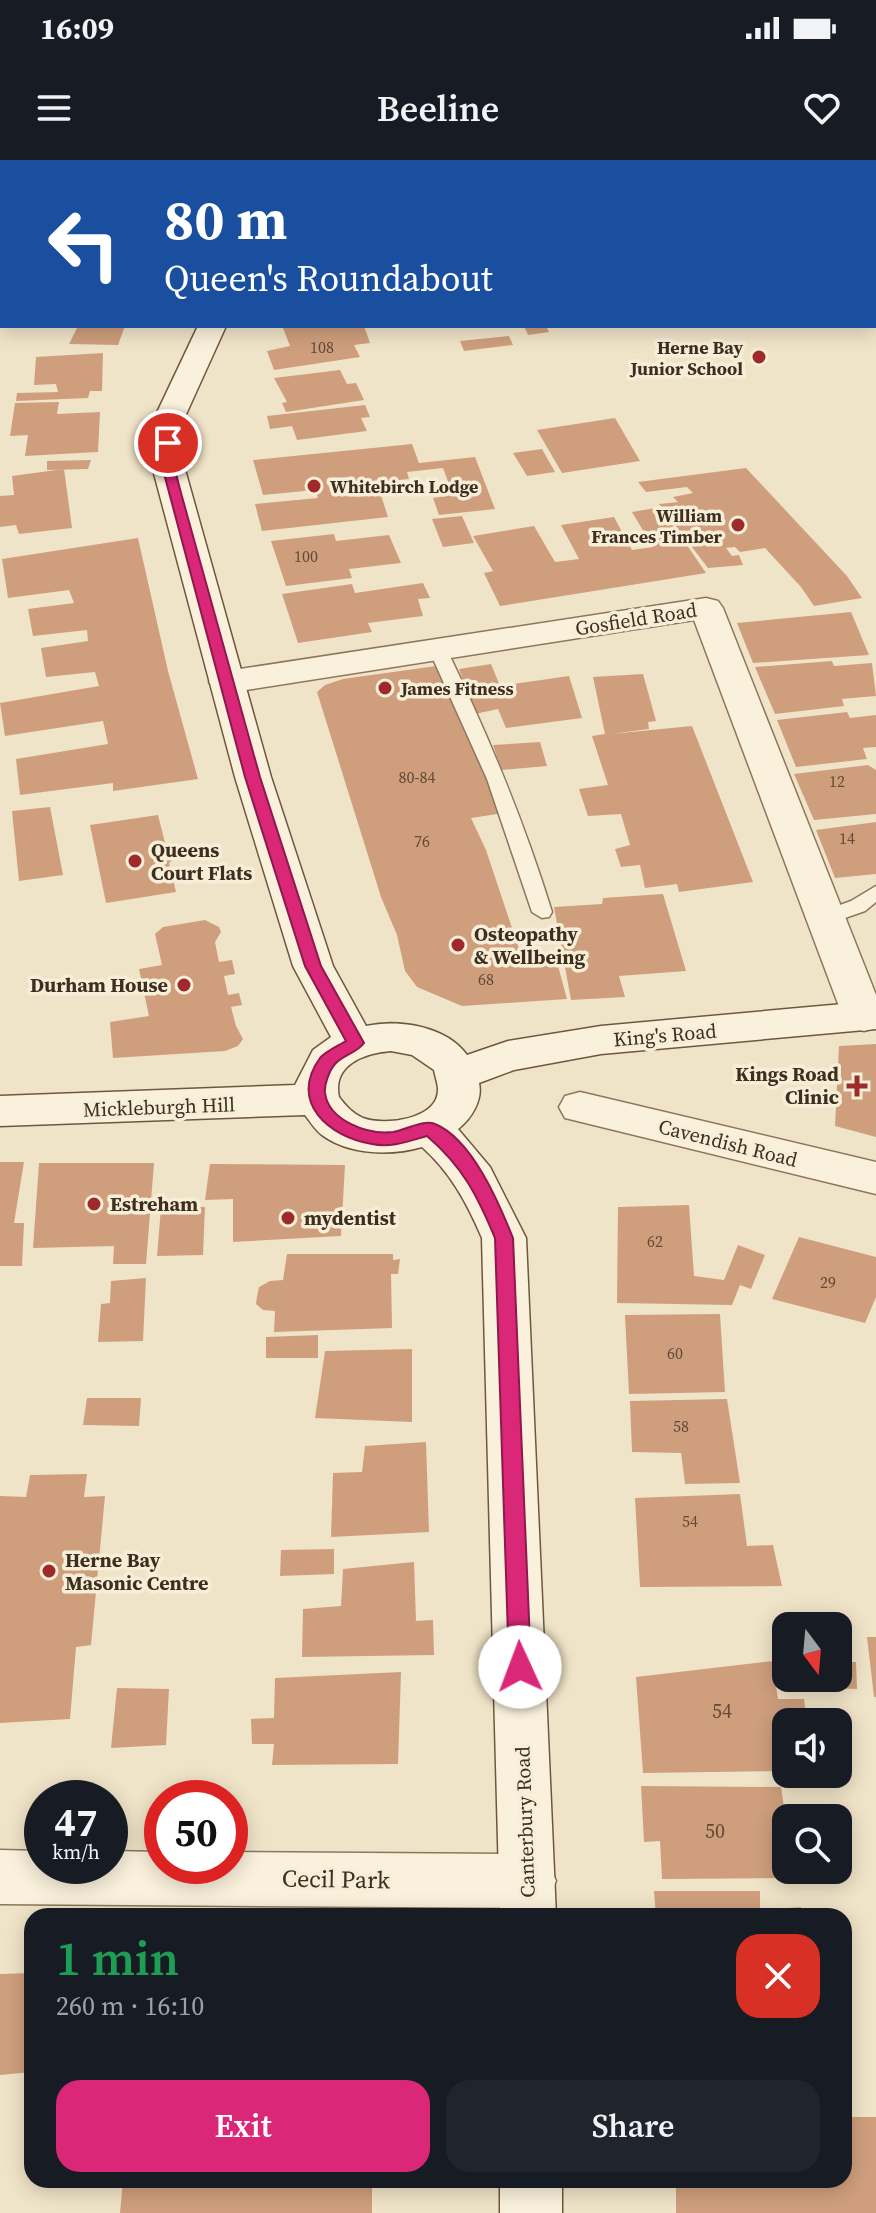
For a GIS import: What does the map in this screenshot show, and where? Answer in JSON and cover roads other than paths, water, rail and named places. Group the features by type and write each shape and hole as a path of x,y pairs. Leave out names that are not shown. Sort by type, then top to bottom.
{"street":[{"path":"211,328 168,421 168,466 253,777 313,966 355,1043"},
{"name":"Gosfield Road","path":"227,682 706,608 825,918 870,1016"},
{"name":"King's Road","path":"458,1075 508,1056 601,1040 870,1016"},
{"path":"391,1037 418,1041 440,1052 458,1075 454,1106 430,1129 393,1138 372,1138 337,1124 325,1113 316,1086 328,1061 355,1043 391,1037"},
{"name":"Mickleburgh Hill","path":"0,1111 318,1099"},
{"name":"Cavendish Road","path":"580,1107 876,1178"},
{"name":"Canterbury Road","path":"430,1129 456,1150 484,1189 504,1238 528,1898"},
{"name":"Cecil Park","path":"0,1877 528,1898"},
{"path":"531,2188 531,2213"}],"lane":[{"path":"438,650 477,730 526,856 542,912"},
{"path":"825,918 858,906 876,892"}],"place":[{"name":"Herne Bay Junior School","path":"759,357"},
{"name":"Whitebirch Lodge","path":"314,486"},
{"name":"William Frances Timber","path":"738,525"},
{"name":"James Fitness","path":"385,688"},
{"name":"Queens Court Flats","path":"135,861"},
{"name":"Osteopathy & Wellbeing","path":"458,945"},
{"name":"Durham House","path":"184,985"},
{"name":"Kings Road Clinic","path":"857,1086"},
{"name":"Estreham","path":"94,1204"},
{"name":"mydentist","path":"288,1218"},
{"name":"Herne Bay Masonic Centre","path":"49,1571"}]}
